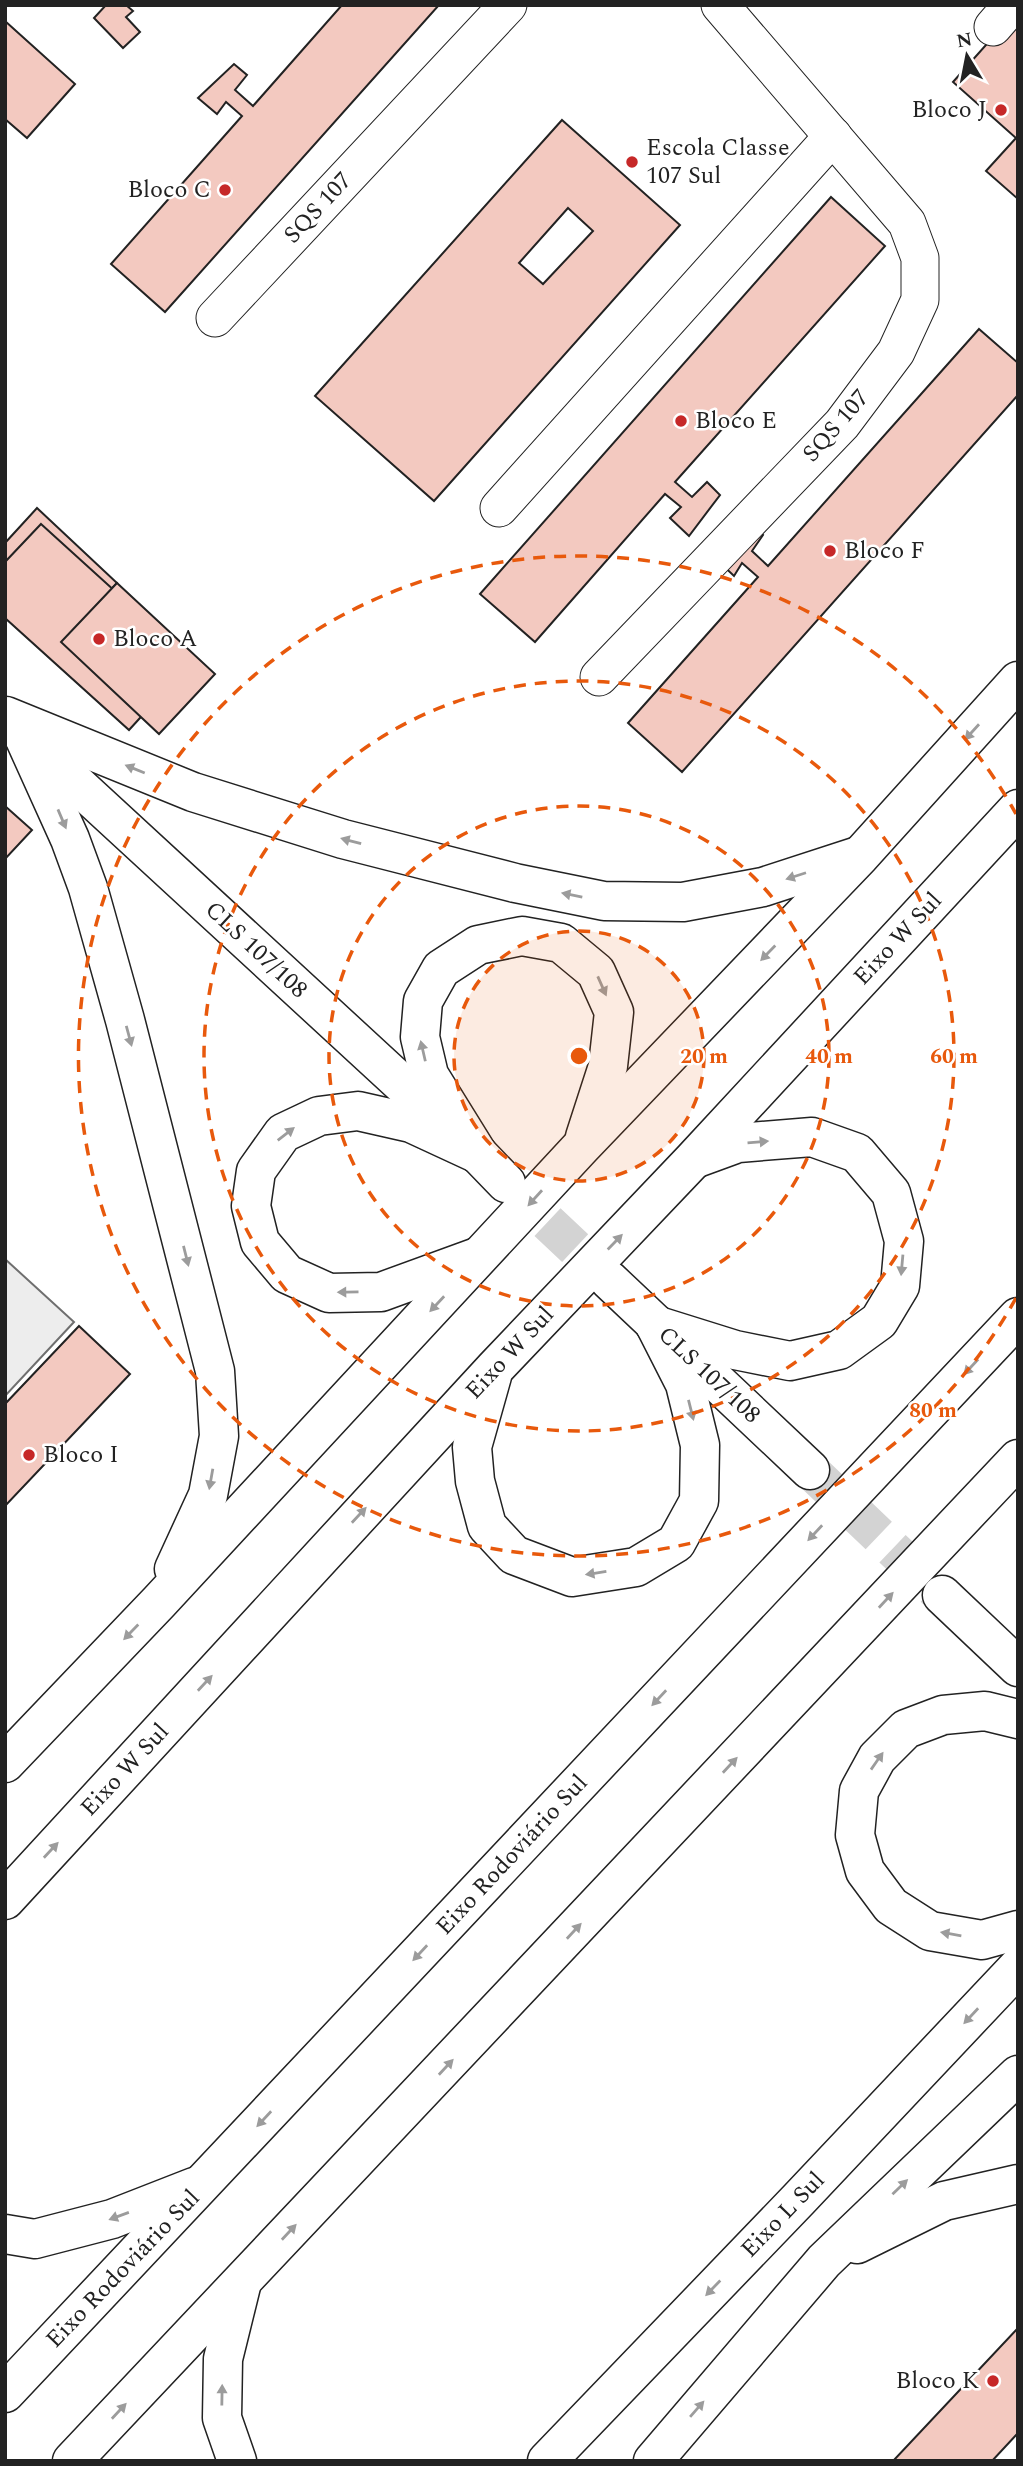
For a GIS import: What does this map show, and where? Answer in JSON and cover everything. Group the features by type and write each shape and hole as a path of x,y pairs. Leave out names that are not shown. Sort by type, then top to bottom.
{"main road":[{"path":"5,1763 159,1602 581,1147 860,856 1018,681"},
{"path":"11,722 193,792 343,839 515,884 604,901 683,902 763,887 860,856"},
{"path":"11,722 70,839 88,888 215,1371 219,1436 208,1495 159,1602"},
{"name":"CLS 107/108","path":"11,722 478,1154 506,1183"},
{"name":"Eixo W Sul","path":"5,1900 495,1368 693,1160 1018,809"},
{"path":"478,1154 429,1075 420,1037 423,1001 441,969 478,945 522,936 561,943 570,950 596,972 614,1012 608,1066 581,1147"},
{"path":"478,1154 411,1123 358,1111 318,1116 283,1133 256,1171 251,1206 260,1242 286,1274 329,1293 381,1292 483,1255"},
{"path":"655,1325 735,1350 790,1361 839,1350 879,1321 900,1286 904,1241 891,1193 857,1153 812,1138 738,1143 693,1160"},
{"name":"CLS 107/108","path":"609,1280 810,1470"},
{"name":"Eixo Rodoviário Sul","path":"5,2393 1018,1317"},
{"path":"495,1368 472,1447 475,1481 487,1526 514,1555 572,1577 636,1567 676,1543 699,1501 700,1445 685,1384 655,1325"},
{"path":"72,2461 1018,1459"},
{"path":"942,1595 1018,1667"},
{"path":"1018,1719 985,1711 943,1715 906,1729 877,1758 859,1791 855,1836 865,1871 891,1906 930,1931 982,1940 1018,1930"},
{"name":"Eixo L Sul","path":"547,2461 1018,1967"},
{"path":"653,2461 824,2260 1018,2076"},
{"path":"5,2234 35,2239 48,2236 112,2219 205,2183"},
{"path":"824,2260 944,2201 1018,2184"},
{"path":"237,2461 222,2418 223,2360 242,2281"}],"street":[{"name":"SQS 107","path":"215,318 508,5"},
{"name":"SQS 107","path":"599,677 842,424 896,352 920,300 920,258 907,223 720,5"},
{"path":"499,508 833,136"}],"shaded area":[{"path":"5,1259 74,1322 5,1396"}],"building":[{"path":"106,5 126,5 133,11 126,17 140,32 123,48 94,18"},
{"name":"Bloco C","path":"342,5 439,5 165,312 111,264 242,116 226,102 217,114 198,98 234,64 247,75 235,90 253,106"},
{"name":"Bloco J","path":"1018,9 1018,199 986,171 1016,138 953,82"},
{"path":"5,21 75,84 27,138 5,119"},
{"path":"562,120 680,225 434,501 315,396","holes":["568,208 593,231 543,284 519,263"]},
{"name":"Bloco E","path":"831,197 885,246 675,482 692,497 707,482 720,495 689,536 670,518 681,507 665,494 535,642 480,594"},
{"name":"Bloco F","path":"979,329 1018,363 1018,395 682,772 628,723 758,577 742,563 734,576 714,557 750,523 763,535 752,551 768,566"},
{"path":"37,508 117,583 61,642 5,589 5,543"},
{"name":"Bloco A","path":"41,524 192,661 129,730 5,618 5,562"},
{"path":"117,583 215,674 159,734 61,642"},
{"path":"5,806 32,830 5,859"},
{"name":"Bloco I","path":"79,1326 130,1374 5,1506 5,1404"},
{"name":"Bloco K","path":"1018,2328 1018,2433 992,2461 893,2461"}],"tunnel":[{"path":"506,1183 609,1280"},
{"path":"810,1470 938,1592"}],"place":[{"name":"Bloco J","path":"1001,110"},
{"name":"Escola Classe 107 Sul","path":"632,162"},
{"name":"Bloco C","path":"225,190"},
{"name":"Bloco E","path":"681,421"},
{"name":"Bloco F","path":"830,551"},
{"name":"Bloco A","path":"99,639"},
{"name":"Bloco I","path":"29,1455"},
{"name":"Bloco K","path":"993,2381"}]}
